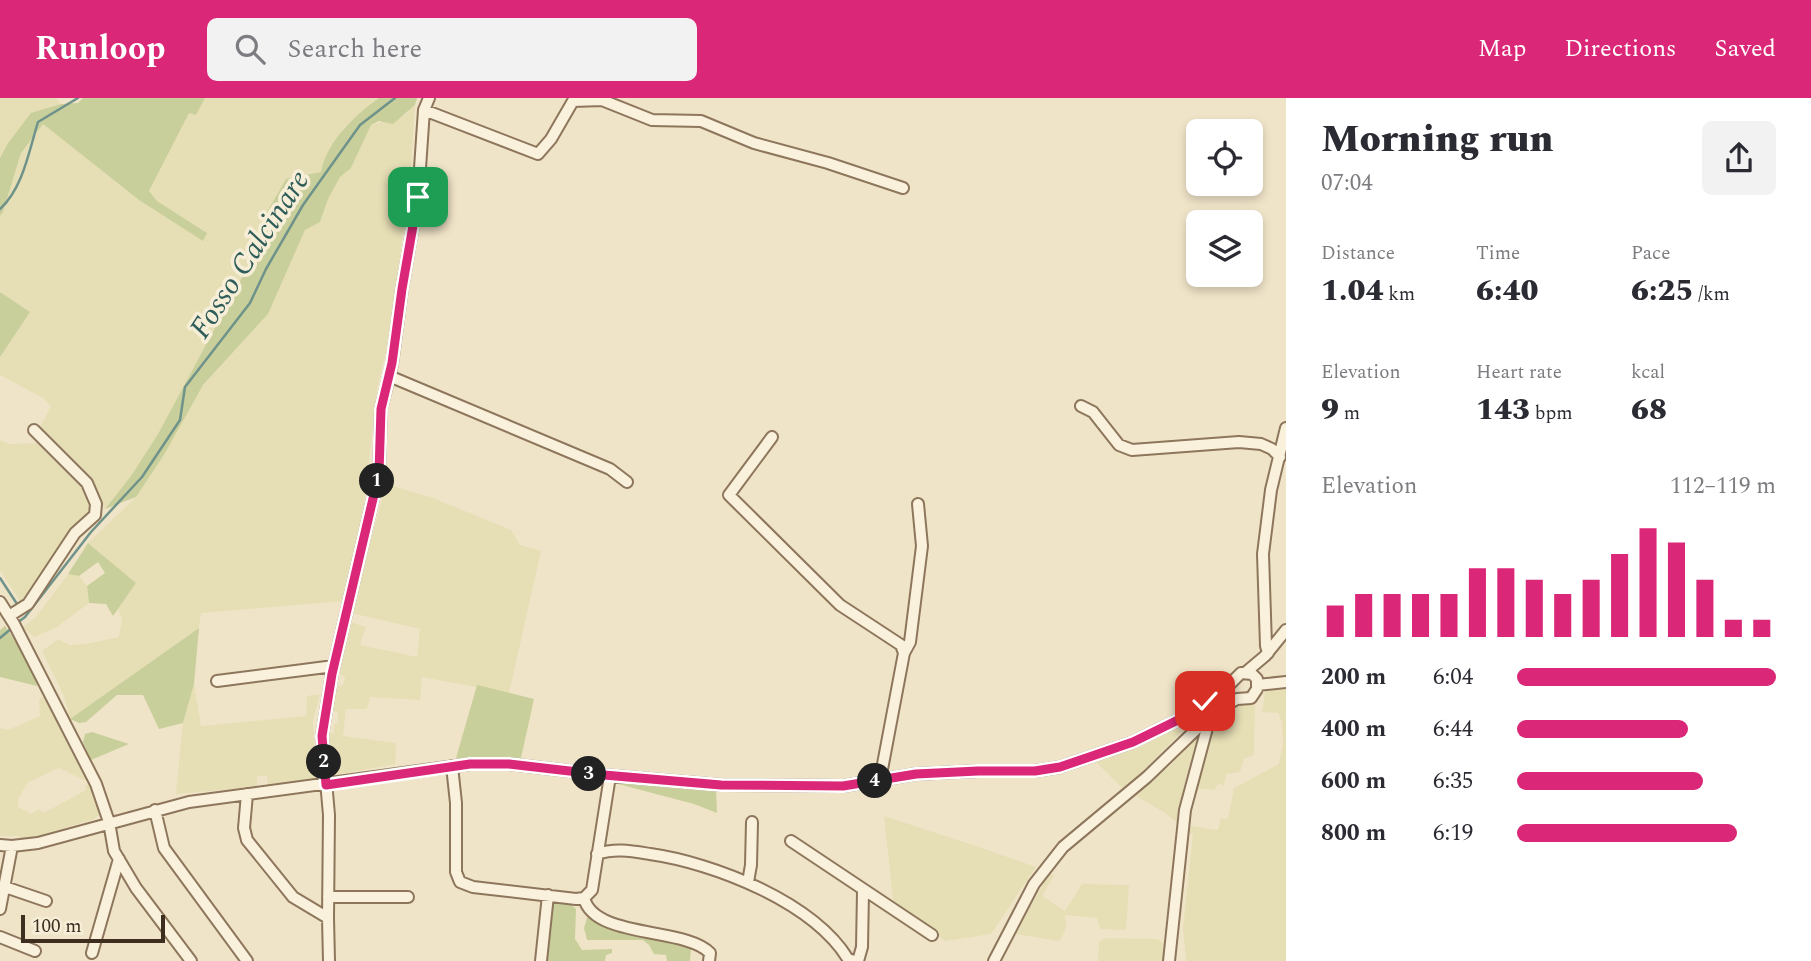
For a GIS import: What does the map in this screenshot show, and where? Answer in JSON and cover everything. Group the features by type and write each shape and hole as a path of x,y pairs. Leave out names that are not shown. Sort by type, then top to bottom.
{"street":[{"path":"329,961 328,815 322,736 334,666 379,473 381,409 389,376 418,197 424,110 429,98"},
{"path":"424,110 538,154 551,139 573,101 602,100 652,120 701,121 754,143 828,163 903,188"},
{"path":"389,376 610,469 627,482"},
{"path":"1081,405 1093,412 1119,445 1132,450 1240,442 1261,444 1280,457"},
{"path":"1205,701 1234,701 1254,695 1266,654 1263,554 1271,490 1286,428"},
{"path":"9,616 28,604 75,533 95,515 92,492 86,483 34,430"},
{"path":"772,437 729,495 840,605 901,645 904,653"},
{"path":"880,780 904,653 910,642 922,546 918,504"},
{"path":"0,602 96,785 109,822 114,851 136,888 191,961"},
{"path":"1169,961 1185,810 1209,717 1218,700 1237,676 1246,672 1266,654 1286,630"},
{"path":"217,681 334,666"},
{"path":"1246,672 1252,674 1257,682"},
{"path":"1257,682 1286,682"},
{"path":"1229,687 1234,701"},
{"path":"0,845 38,843 189,802 452,766 509,764 721,785 843,786 916,774 1035,771 1060,767 1133,742 1178,720 1229,687"},
{"path":"994,961 1034,884 1063,847 1147,777 1209,717 1234,701"},
{"path":"452,766 456,803 456,872 460,882 473,887 576,899 584,898 592,890 610,776"},
{"path":"247,794 244,828 247,840 293,897 328,918"},
{"path":"155,810 164,848 247,961"},
{"path":"748,882 752,822"},
{"path":"791,841 932,935"},
{"path":"0,909 12,846"},
{"path":"597,854 622,850 670,856 710,867 748,882 787,904 825,931 852,960 862,947 863,891"},
{"path":"92,953 119,859"},
{"path":"5,887 46,901"},
{"path":"541,961 548,895"},
{"path":"328,897 408,897"},
{"path":"584,898 587,907 601,918 652,935 703,946 710,953 709,961"},
{"path":"0,937 35,951"}],"shaded area":[{"path":"0,98 56,98 61,104 31,114 0,158"},
{"path":"205,98 379,98 344,127 321,172 266,214 246,270 158,434 131,476 105,509 89,477 40,427 51,406 43,398 0,375 0,357 30,312 0,292 0,216 21,153 43,124 139,200 203,240 206,232 157,201 149,191 189,112 196,115"},
{"path":"415,105 410,182 388,345 378,385 363,512 344,601 201,613 199,628 70,719 64,696 42,651 58,639 70,645 119,637 122,619 118,609 136,583 88,543 136,497 203,385 268,314 305,230 320,222 328,199 340,177 351,168 371,125 404,116"},
{"path":"0,440 9,444 38,443 88,493 91,506 90,514 61,545 26,600 21,603 0,570"},
{"path":"386,484 433,498 511,530 520,545 541,551 509,693 422,677 420,700 370,697 367,709 346,709 343,736 396,743 395,764 330,776 330,733 334,733 334,724 338,723 338,712 331,711 335,686 343,686 345,677 339,673 350,622 366,627 360,645 417,657 420,629 351,613"},
{"path":"68,574 79,576 87,586 89,603 57,627 34,637 23,627 36,617"},
{"path":"194,684 201,726 306,716 307,696 320,694 313,720 316,775 313,780 268,786 267,776 257,776 257,787 176,794 183,723"},
{"path":"1286,687 1286,961 1186,961 1183,928 1193,835 1187,831 1190,826 1218,830 1221,818 1228,819 1234,788 1279,764 1283,744 1282,722 1278,713 1262,712 1266,688"},
{"path":"44,697 66,731 91,780 84,780 59,768 27,783 18,800 18,807 31,814 39,809 44,813 86,790 85,785 96,784 100,814 94,819 25,840 17,836 0,836 0,728 8,730 40,716 39,699"},
{"path":"1255,701 1254,755 1244,759 1240,772 1226,774 1224,785 1218,784 1214,790 1195,788 1202,757 1216,725 1229,707"},
{"path":"1174,728 1181,732 1136,779 1122,788 1094,760 1136,746"},
{"path":"1194,737 1197,738 1184,785 1179,824 1133,794 1171,765"},
{"path":"884,816 1036,867 991,934 945,941 893,900"},
{"path":"1049,874 1054,875 1042,896 1065,911 1082,884 1129,885 1126,930 1100,929 1097,918 1065,915 1066,928 1060,941 1015,934"},
{"path":"1106,938 1157,939 1164,943 1163,961 1098,961 1099,942"}],"green space":[{"path":"83,98 205,98 196,115 189,113 149,191 157,201 207,233 203,241 139,200 43,124 21,153 0,216 0,158 8,143 31,113 61,104 78,103"},
{"path":"379,98 417,98 415,105 393,124 379,121 371,125 351,168 340,177 328,199 320,222 305,230 268,314 203,385 165,453 136,497 105,509 131,476 158,434 246,270 266,214 286,179 321,172 335,140 360,113"},
{"path":"0,292 30,312 0,357"},
{"path":"88,543 136,583 113,616 106,604 89,603 87,586 105,573 98,562 79,576 68,574"},
{"path":"5,626 30,663 37,686 0,677 0,630"},
{"path":"199,628 194,684 183,723 159,729 143,695 117,695 86,722 79,723 70,719"},
{"path":"477,685 534,699 521,758 456,758"},
{"path":"92,732 129,744 91,760 83,742 85,734"},
{"path":"619,780 716,790 717,813 694,804 618,784"},
{"path":"568,902 576,909 575,939 582,950 612,949 612,953 606,955 605,961 547,961 552,903"},
{"path":"593,917 627,930 691,948 690,961 667,961 666,955 654,954 643,940 587,940 584,928 587,918"}],"waterway":[{"path":"0,209 20,180 38,122 78,98"},
{"name":"Fosso Calcinare","path":"17,623 25,617 91,532 142,477 180,420 185,387 250,303 266,269 303,205 360,125 395,98"},
{"path":"0,578 19,607"},
{"name":"Fosso Calcinare","path":"0,638 12,628"}],"route":[{"path":"418,197 392,363 381,409 379,473 332,674 322,736 326,785 470,764 509,764 721,785 843,786 916,774 1035,771 1060,767 1133,742 1178,720 1205,701"}]}
